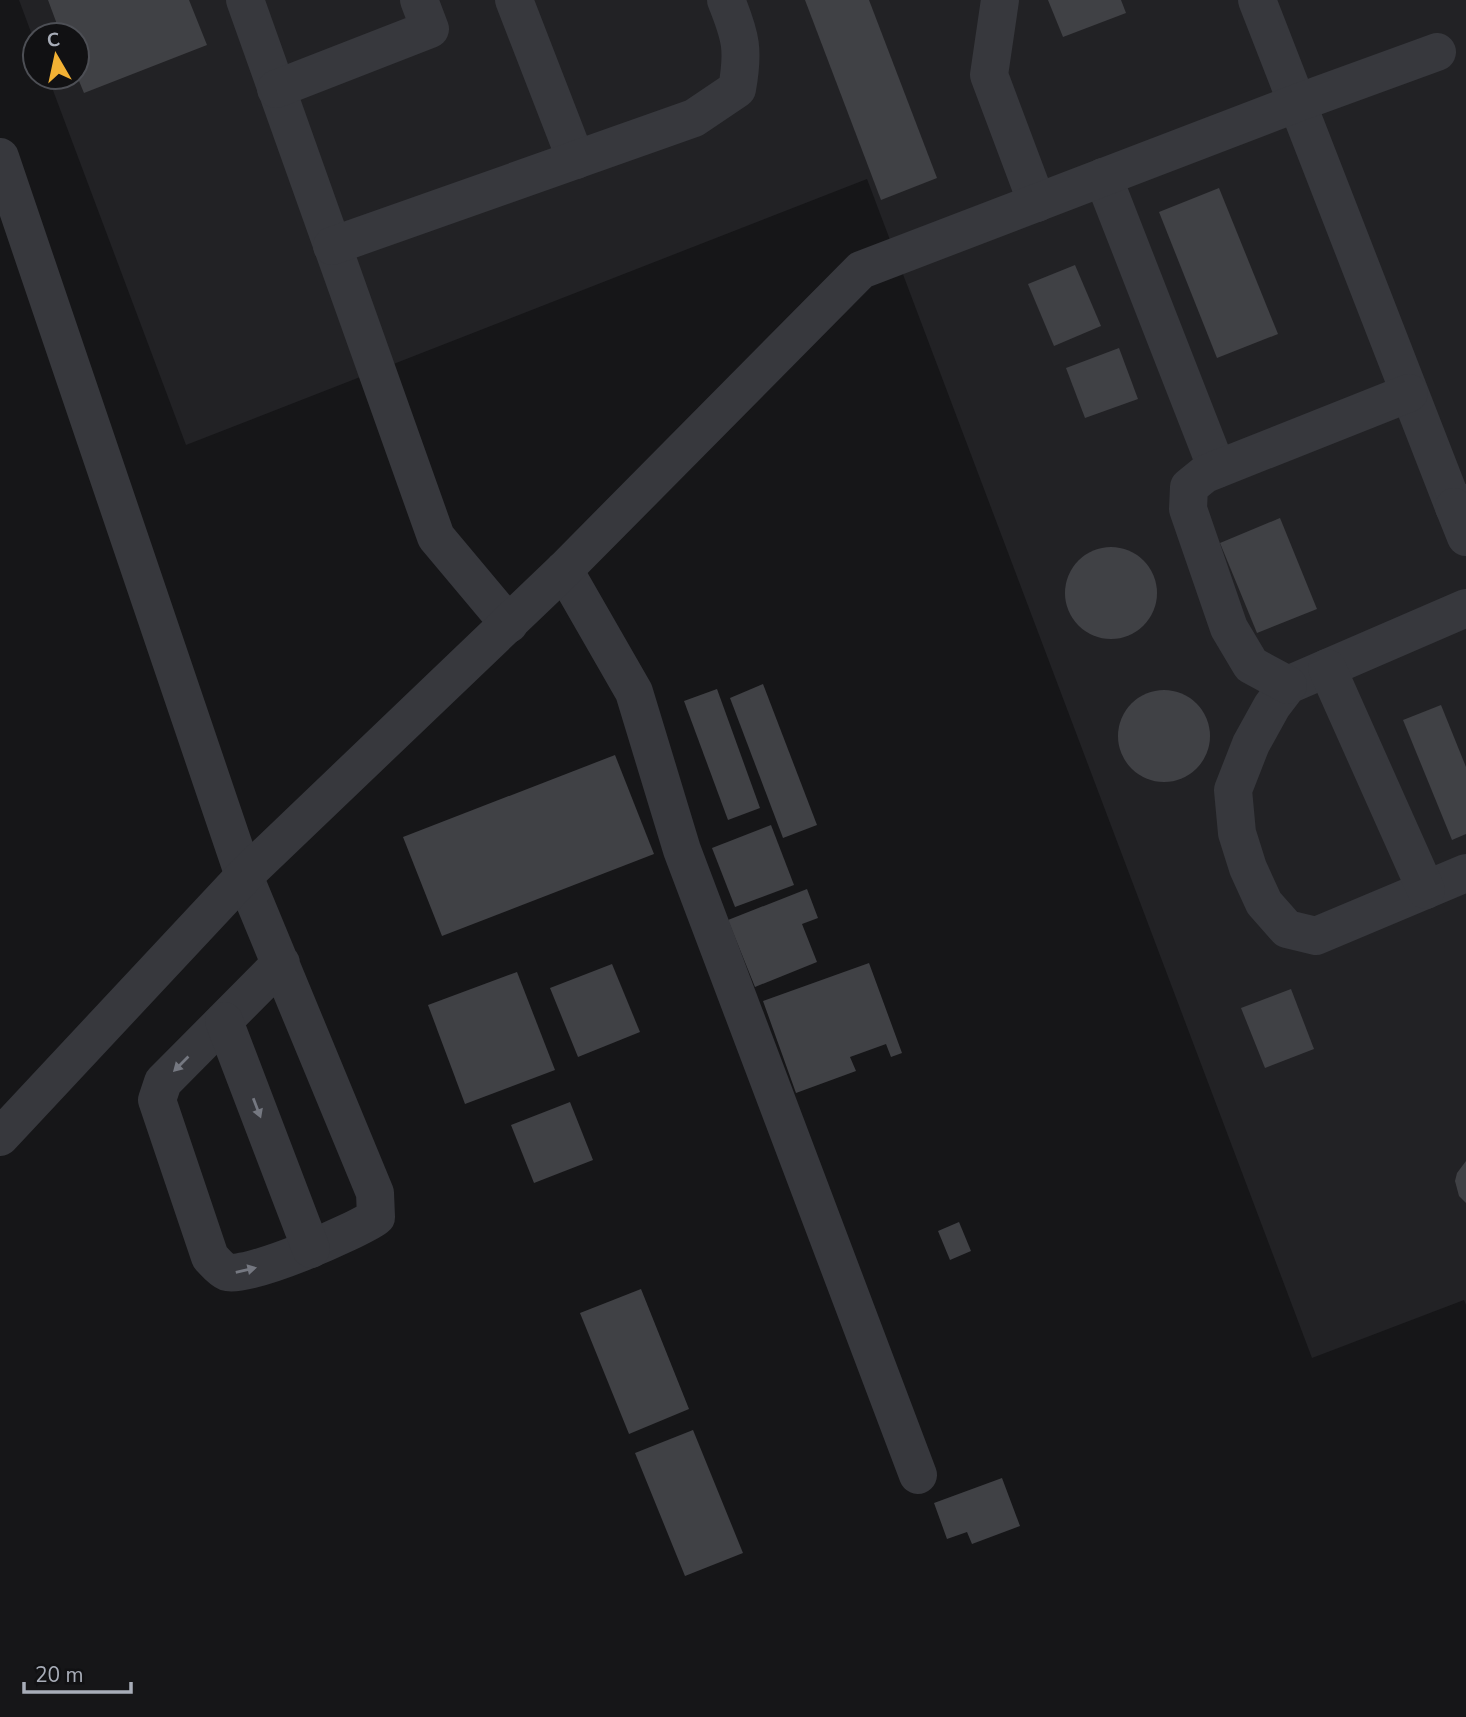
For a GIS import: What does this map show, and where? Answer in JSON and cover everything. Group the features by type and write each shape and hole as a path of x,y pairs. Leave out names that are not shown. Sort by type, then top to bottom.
{"lane":[{"path":"245,0 436,537 509,624"},
{"path":"276,89 430,29 419,0"},
{"path":"514,0 576,160"},
{"path":"332,246 694,118 737,89 742,59 737,28 726,0"},
{"path":"1000,0 989,75 1037,203"},
{"path":"1257,0 1409,393 1462,516"},
{"path":"0,1138 244,876 564,570 861,270 1437,52"},
{"path":"0,157 244,876 281,963 375,1193 376,1217 365,1224 311,1249 241,1273 227,1272 210,1257 158,1100 163,1082 281,963"},
{"path":"1103,177 1217,469"},
{"path":"1288,685 1251,665 1229,628 1188,509 1189,486 1205,474 1409,393"},
{"path":"564,570 635,692 682,850 918,1475"},
{"path":"1466,608 1288,685 1272,706 1251,744 1233,790 1237,833 1248,868 1264,903 1287,929 1316,936 1466,873"},
{"path":"1327,668 1426,890"},
{"path":"224,1021 311,1249"}],"shaded area":[{"path":"19,0 1466,0 1466,1305 1464,1300 1312,1358 867,179 186,445 53,91 91,91 91,21 27,21"}],"building":[{"path":"48,0 189,0 207,45 91,90 91,21 56,21"},
{"path":"805,0 869,0 937,178 881,200"},
{"path":"1048,0 1121,0 1126,13 1063,37"},
{"path":"1219,188 1278,334 1217,358 1159,212"},
{"path":"1075,265 1101,326 1054,346 1028,284"},
{"path":"1119,348 1138,399 1085,418 1066,368"},
{"path":"1280,518 1317,609 1257,633 1220,543"},
{"path":"1111,547 1129,550 1144,560 1154,575 1157,593 1154,611 1144,626 1129,636 1111,639 1093,636 1078,626 1068,611 1065,593 1068,575 1078,560 1093,550"},
{"path":"763,684 817,825 783,838 730,698"},
{"path":"717,689 760,808 728,820 684,701"},
{"path":"1164,690 1182,693 1197,703 1207,718 1210,736 1207,754 1197,769 1182,779 1164,782 1146,779 1131,769 1121,754 1118,736 1121,718 1131,703 1146,693"},
{"path":"1441,705 1466,767 1466,834 1452,840 1403,720"},
{"path":"615,755 654,854 442,936 403,837"},
{"path":"771,825 794,885 735,907 712,848"},
{"path":"807,889 818,918 802,924 817,962 755,987 728,920"},
{"path":"869,963 902,1053 891,1057 886,1044 850,1057 856,1071 796,1093 763,1001"},
{"path":"612,964 640,1032 578,1057 550,988"},
{"path":"517,972 555,1070 465,1104 428,1005"},
{"path":"1291,989 1314,1049 1265,1068 1241,1008"},
{"path":"570,1102 593,1160 534,1183 511,1125"},
{"path":"1466,1161 1466,1203 1459,1196 1455,1181 1457,1173"},
{"path":"959,1222 971,1251 950,1260 938,1231"},
{"path":"641,1289 689,1409 629,1434 580,1313"},
{"path":"693,1430 743,1553 685,1576 635,1453"},
{"path":"1002,1478 1020,1526 972,1544 967,1532 947,1539 934,1503"}]}
